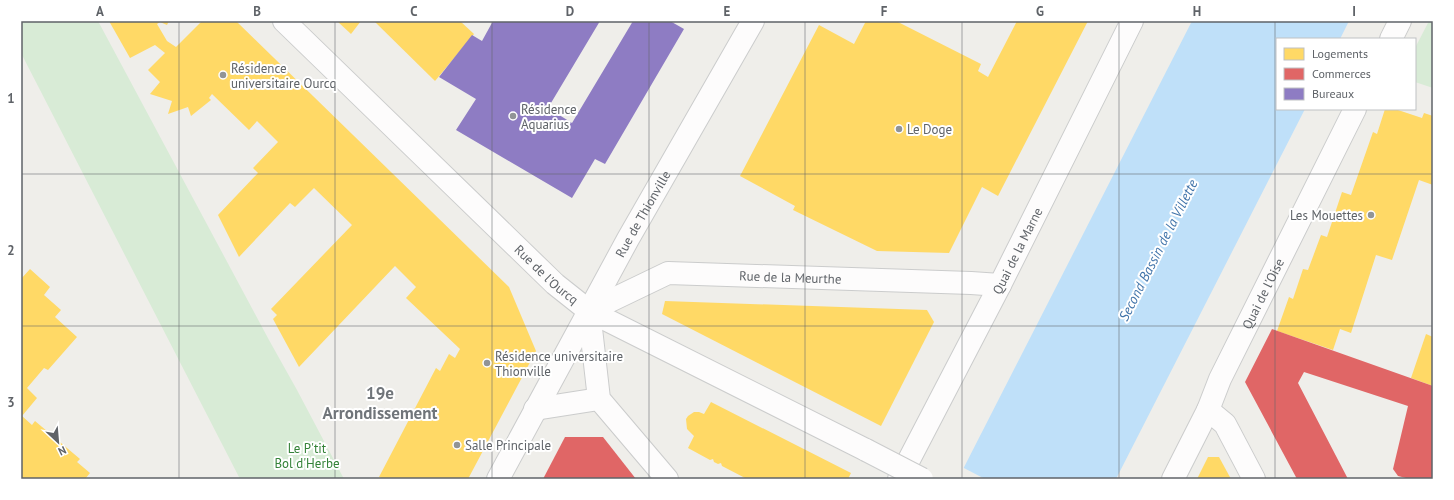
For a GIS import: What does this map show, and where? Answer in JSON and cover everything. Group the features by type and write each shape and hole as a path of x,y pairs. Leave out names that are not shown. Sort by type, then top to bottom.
{"street":[{"name":"Rue de l'Ourcq","path":"284,21 555,284 589,311 922,479"},
{"name":"Rue de Thionville","path":"498,479 628,239 753,21"},
{"name":"Quai de la Marne","path":"899,479 1000,285 1132,21"},
{"path":"1392,38 1400,21"},
{"name":"Quai de l'Oise","path":"1173,479 1208,410 1220,379 1354,110"},
{"name":"Rue de la Meurthe","path":"589,311 668,273 963,282 1000,285"},
{"path":"589,311 599,399 667,479"},
{"path":"535,409 599,399"},
{"path":"1208,410 1225,424 1254,479"}],"green space":[{"name":"Le P'tit Bol d'Herbe","path":"21,21 98,21 344,479 240,479 21,53"},
{"path":"1429,21 1433,21 1433,88 1416,82 1416,46"}],"water":[{"name":"Second Bassin de la Villette","path":"1192,21 1349,21 1340,38 1276,38 1276,110 1304,110 1116,479 958,479"}],"pier":[{"path":"962,467 985,479 956,479"}],"building: Logements":[{"path":"109,21 169,21 167,25 160,22 157,24 167,41 176,47 202,21 236,21 509,287 536,351 468,479 384,479 379,477 436,368 440,371 449,354 455,358 460,349 406,298 416,287 395,266 299,367 273,319 277,315 271,309 352,225 314,188 295,207 290,203 239,257 218,215 258,173 253,168 278,142 257,121 249,130 212,94 209,98 211,100 191,116 188,107 168,114 172,101 150,94 160,82 148,70 165,53 155,45 130,58"},
{"path":"337,21 361,21 351,34"},
{"path":"374,21 460,21 474,34 435,81"},
{"name":"Le Doge","path":"866,21 896,21 981,64 978,71 988,77 1017,21 1088,21 998,196 982,187 949,253 877,251 793,210 795,206 740,176 819,25 854,44"},
{"name":"Les Mouettes","path":"1385,110 1398,110 1422,118 1424,113 1433,116 1433,185 1419,180 1392,260 1376,255 1351,333 1340,329 1333,350 1277,331 1289,297 1293,299 1303,269 1308,270 1321,235 1327,237 1342,192 1351,195 1373,132 1377,134"},
{"path":"30,269 50,287 44,295 61,310 55,317 77,337 48,370 44,368 27,388 37,398 22,416 32,425 35,421 80,459 77,462 90,473 85,479 21,479 21,279"},
{"path":"665,301 927,310 934,322 881,426 662,314"},
{"path":"1426,334 1433,337 1433,386 1411,378"},
{"path":"711,402 851,473 848,479 747,479 722,466 721,463 718,464 714,462 713,459 710,460 688,448 694,436 687,429 686,419 694,412 704,414"},
{"path":"1208,457 1219,457 1231,479 1197,479"}],"building: Commerces":[{"path":"1272,329 1433,386 1433,479 1410,479 1398,476 1393,469 1408,406 1304,372 1298,383 1348,479 1297,479 1245,382"},
{"path":"565,437 603,437 636,479 543,479"}],"building: Bureaux":[{"name":"Résidence Aquarius","path":"493,21 600,21 548,108 572,123 633,21 670,21 684,29 605,164 595,159 572,198 456,130 476,99 439,77 472,35 482,41"}],"place":[{"name":"Résidence universitaire Ourcq","path":"223,75"},
{"name":"Résidence Aquarius","path":"513,116"},
{"name":"Le Doge","path":"899,129"},
{"name":"Les Mouettes","path":"1371,215"},
{"name":"Résidence universitaire Thionville","path":"487,363"},
{"name":"Salle Principale","path":"457,445"}],"district":[{"name":"19e Arrondissement","path":"380,403"}]}
